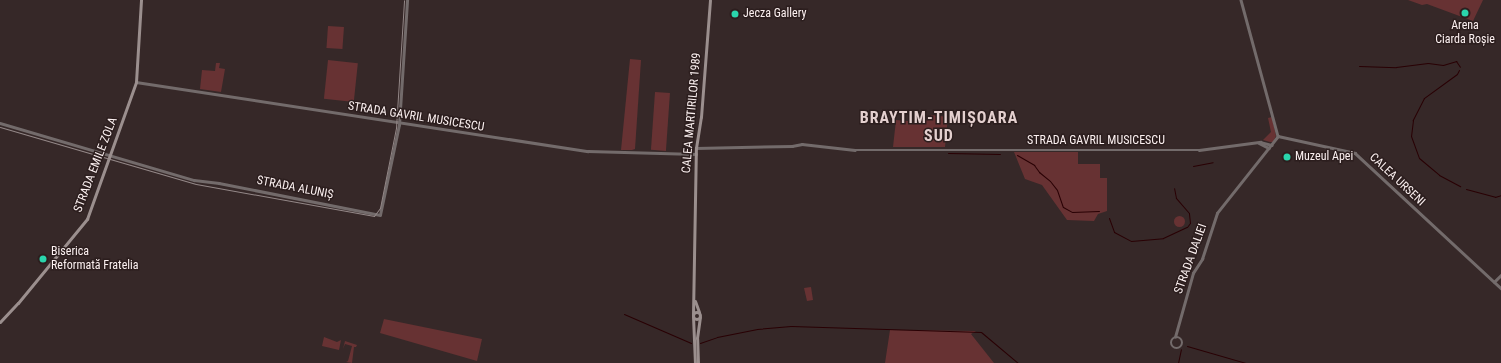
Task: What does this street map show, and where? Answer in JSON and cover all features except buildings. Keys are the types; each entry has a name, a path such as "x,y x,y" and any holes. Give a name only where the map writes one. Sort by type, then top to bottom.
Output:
{"main road":[{"name":"STRADA EMILE ZOLA","path":"0,322 18,304 87,219 136,82 141,0"},
{"name":"CALEA MARTIRILOR 1989","path":"696,348 693,316 696,148 701,117 710,0"},
{"name":"CALEA MARTIRILOR 1989","path":"694,299 700,315 696,348"},
{"path":"695,312 700,315 696,319 693,316 695,312"},
{"path":"696,348 696,363"}],"street":[{"path":"399,123 407,0"},
{"path":"1241,0 1278,136"},
{"name":"STRADA GAVRIL MUSICESCU","path":"136,82 588,151 696,154"},
{"name":"STRADA ALUNIȘ","path":"0,123 194,180 281,194 380,215 399,123"},
{"name":"STRADA DALIEI","path":"1175,337 1194,269 1202,259 1217,213 1278,136"},
{"name":"CALEA URSENI","path":"1278,136 1355,153 1501,288"},
{"name":"STRADA GAVRIL MUSICESCU","path":"696,148 792,146 802,144 859,150 1199,150 1257,142 1272,145"},
{"path":"1257,142 1269,148"},
{"path":"1494,282 1501,275"},
{"path":"1175,337 1182,338 1183,345 1179,348 1175,348 1172,344 1172,340 1175,337"}],"shaded area":[{"name":"Arena Ciarda Roșie","path":"1408,0 1483,0 1473,21 1427,4 1422,5"},
{"path":"328,26 344,27 342,49 326,48"},
{"path":"630,59 641,60 635,149 621,150"},
{"path":"328,60 358,63 354,102 324,99"},
{"path":"216,63 220,63 219,68 225,69 221,92 200,89 202,70 215,71"},
{"path":"655,92 670,93 666,151 651,150"},
{"path":"931,115 948,117 945,147 893,147 896,120 908,121 908,116 928,120 931,119"},
{"path":"1272,117 1276,136 1273,142 1270,142 1263,140 1271,132 1268,118"},
{"path":"1014,152 1078,152 1078,164 1100,164 1100,178 1107,178 1107,211 1098,214 1094,221 1067,220 1042,185 1025,179"},
{"path":"1177,216 1181,216 1183,217 1183,225 1177,226 1174,223 1174,219"},
{"path":"811,287 813,300 807,301 804,288"},
{"path":"384,319 482,339 477,361 380,333"},
{"path":"890,330 976,331 971,334 994,363 885,363"},
{"path":"324,337 337,342 341,340 339,350 322,346"},
{"path":"345,341 357,345 354,347 352,363 346,362 348,361 352,346 345,344 343,349"}],"waterway":[{"path":"1359,66 1396,67 1428,63 1443,65 1456,61 1460,67"},
{"path":"1459,70 1457,74 1424,98 1413,120 1411,136 1419,158 1439,175 1460,186"},
{"path":"948,153 1000,154"},
{"path":"1017,155 1034,165 1039,172 1050,181 1057,190 1063,207 1072,212 1099,211"},
{"path":"1193,166 1213,162"},
{"path":"1109,218 1114,232 1131,241 1163,238 1187,227 1190,223 1189,213 1176,198 1174,188"},
{"path":"1466,189 1495,197 1501,195"},
{"path":"624,314 691,343"},
{"path":"700,343 717,337 757,329 791,326 981,332 1018,363"},
{"path":"1187,346 1246,363"},
{"path":"1178,363 1181,349"}],"tram line":[{"path":"0,127 196,184 374,216 380,208 396,128 404,0"}],"place":[{"name":"Arena Ciarda Roșie","path":"1465,13"},
{"name":"Jecza Gallery","path":"735,14"},
{"name":"Muzeul Apei","path":"1287,157"},
{"name":"Biserica Reformată Fratelia","path":"43,259"}],"district":[{"name":"BRAYTIM-TIMIȘOARA SUD","path":"939,127"}]}
